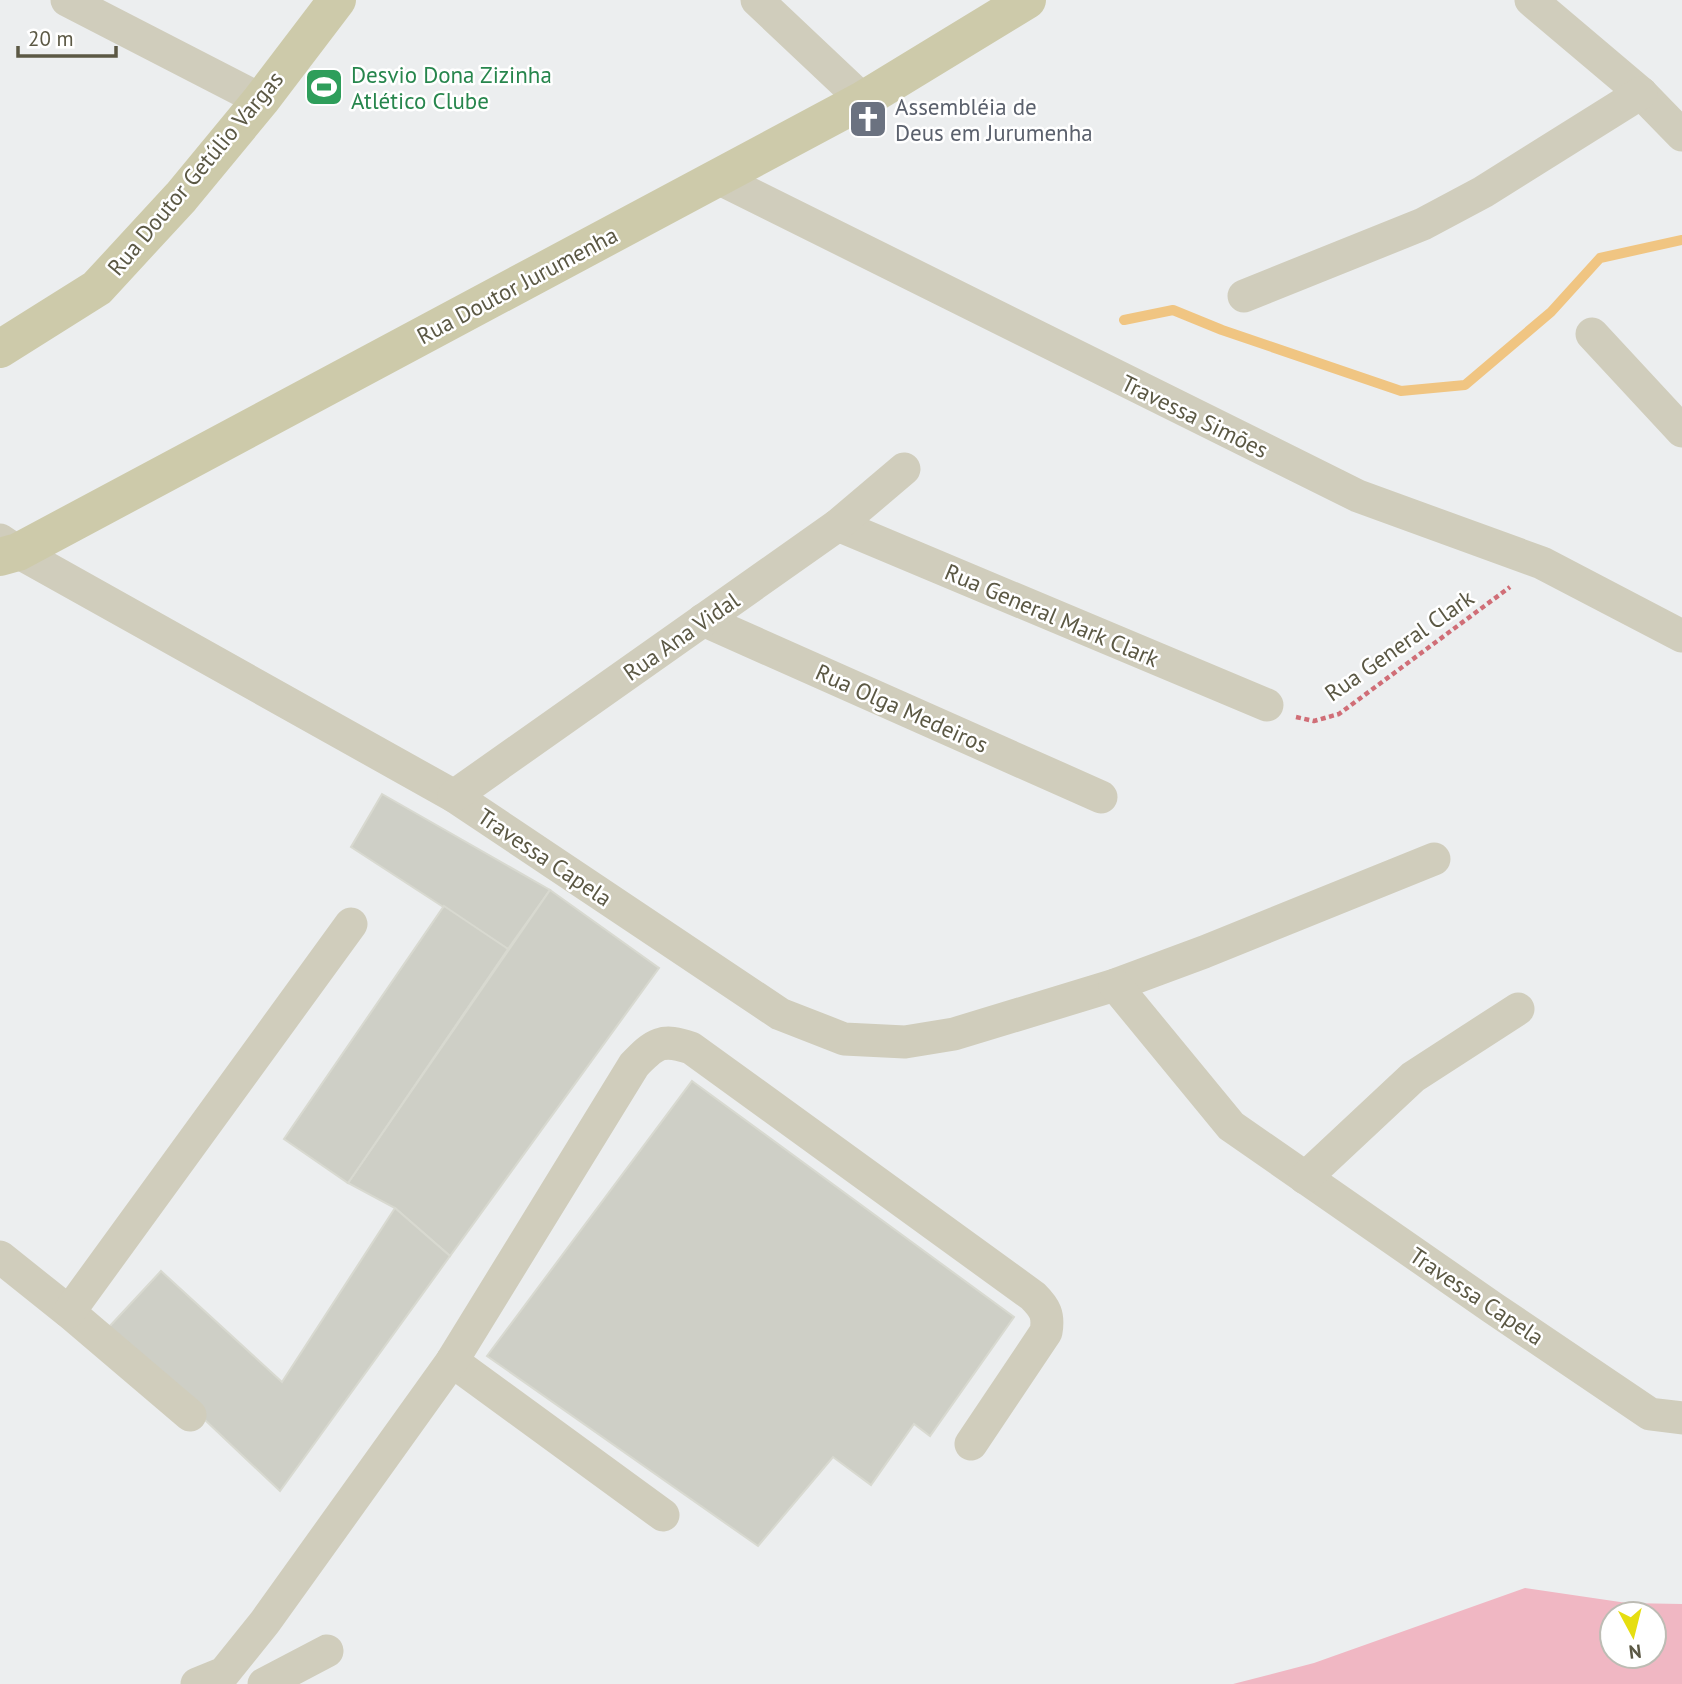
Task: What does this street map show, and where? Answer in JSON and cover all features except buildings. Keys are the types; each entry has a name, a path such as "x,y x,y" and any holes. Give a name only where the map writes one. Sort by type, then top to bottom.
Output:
{"main road":[{"name":"Rua Doutor Getúlio Vargas","path":"0,349 97,288 181,197 261,100 337,0"},
{"name":"Rua Doutor Jurumenha","path":"6,549 863,100 1027,0"}],"street":[{"path":"67,0 261,100"},
{"path":"757,0 863,100"},
{"path":"1531,0 1641,93 1682,135"},
{"path":"1244,296 1423,224 1483,192 1641,93"},
{"name":"Travessa Simões","path":"716,177 1358,496 1542,564 1682,636"},
{"path":"1592,334 1681,430"},
{"name":"Rua Ana Vidal","path":"454,796 838,525 904,470"},
{"name":"Rua General Mark Clark","path":"838,525 1267,705"},
{"name":"Travessa Capela","path":"6,549 454,796 780,1014 844,1039 905,1042 954,1034 1115,985 1434,859"},
{"name":"Rua Olga Medeiros","path":"703,620 1101,797"},
{"path":"69,1312 351,924"},
{"name":"Travessa Capela","path":"1115,985 1231,1126 1650,1414 1682,1418"},
{"path":"1305,1178 1413,1077 1518,1009"},
{"path":"221,1680 452,1361 634,1065 652,1046 671,1041 691,1048 1033,1296 1045,1308 1048,1319 1046,1332 971,1444"},
{"path":"0,1258 69,1312 190,1415"},
{"path":"452,1361 663,1515"},
{"path":"264,1684 327,1651"}],"path":[{"name":"Rua General Clark","path":"1267,705 1298,718 1314,721 1339,714 1542,564"}],"shaded area":[{"path":"1525,1588 1607,1600 1598,1600 1598,1670 1668,1670 1668,1604 1682,1604 1682,1684 1233,1684 1314,1663"}],"waterway":[{"path":"1124,320 1173,310 1222,330 1401,391 1465,385 1551,312 1600,258 1682,240"}],"place":[{"name":"Desvio Dona Zizinha Atlético Clube","path":"324,87"},
{"name":"Assembléia de Deus em Jurumenha","path":"868,119"}]}
